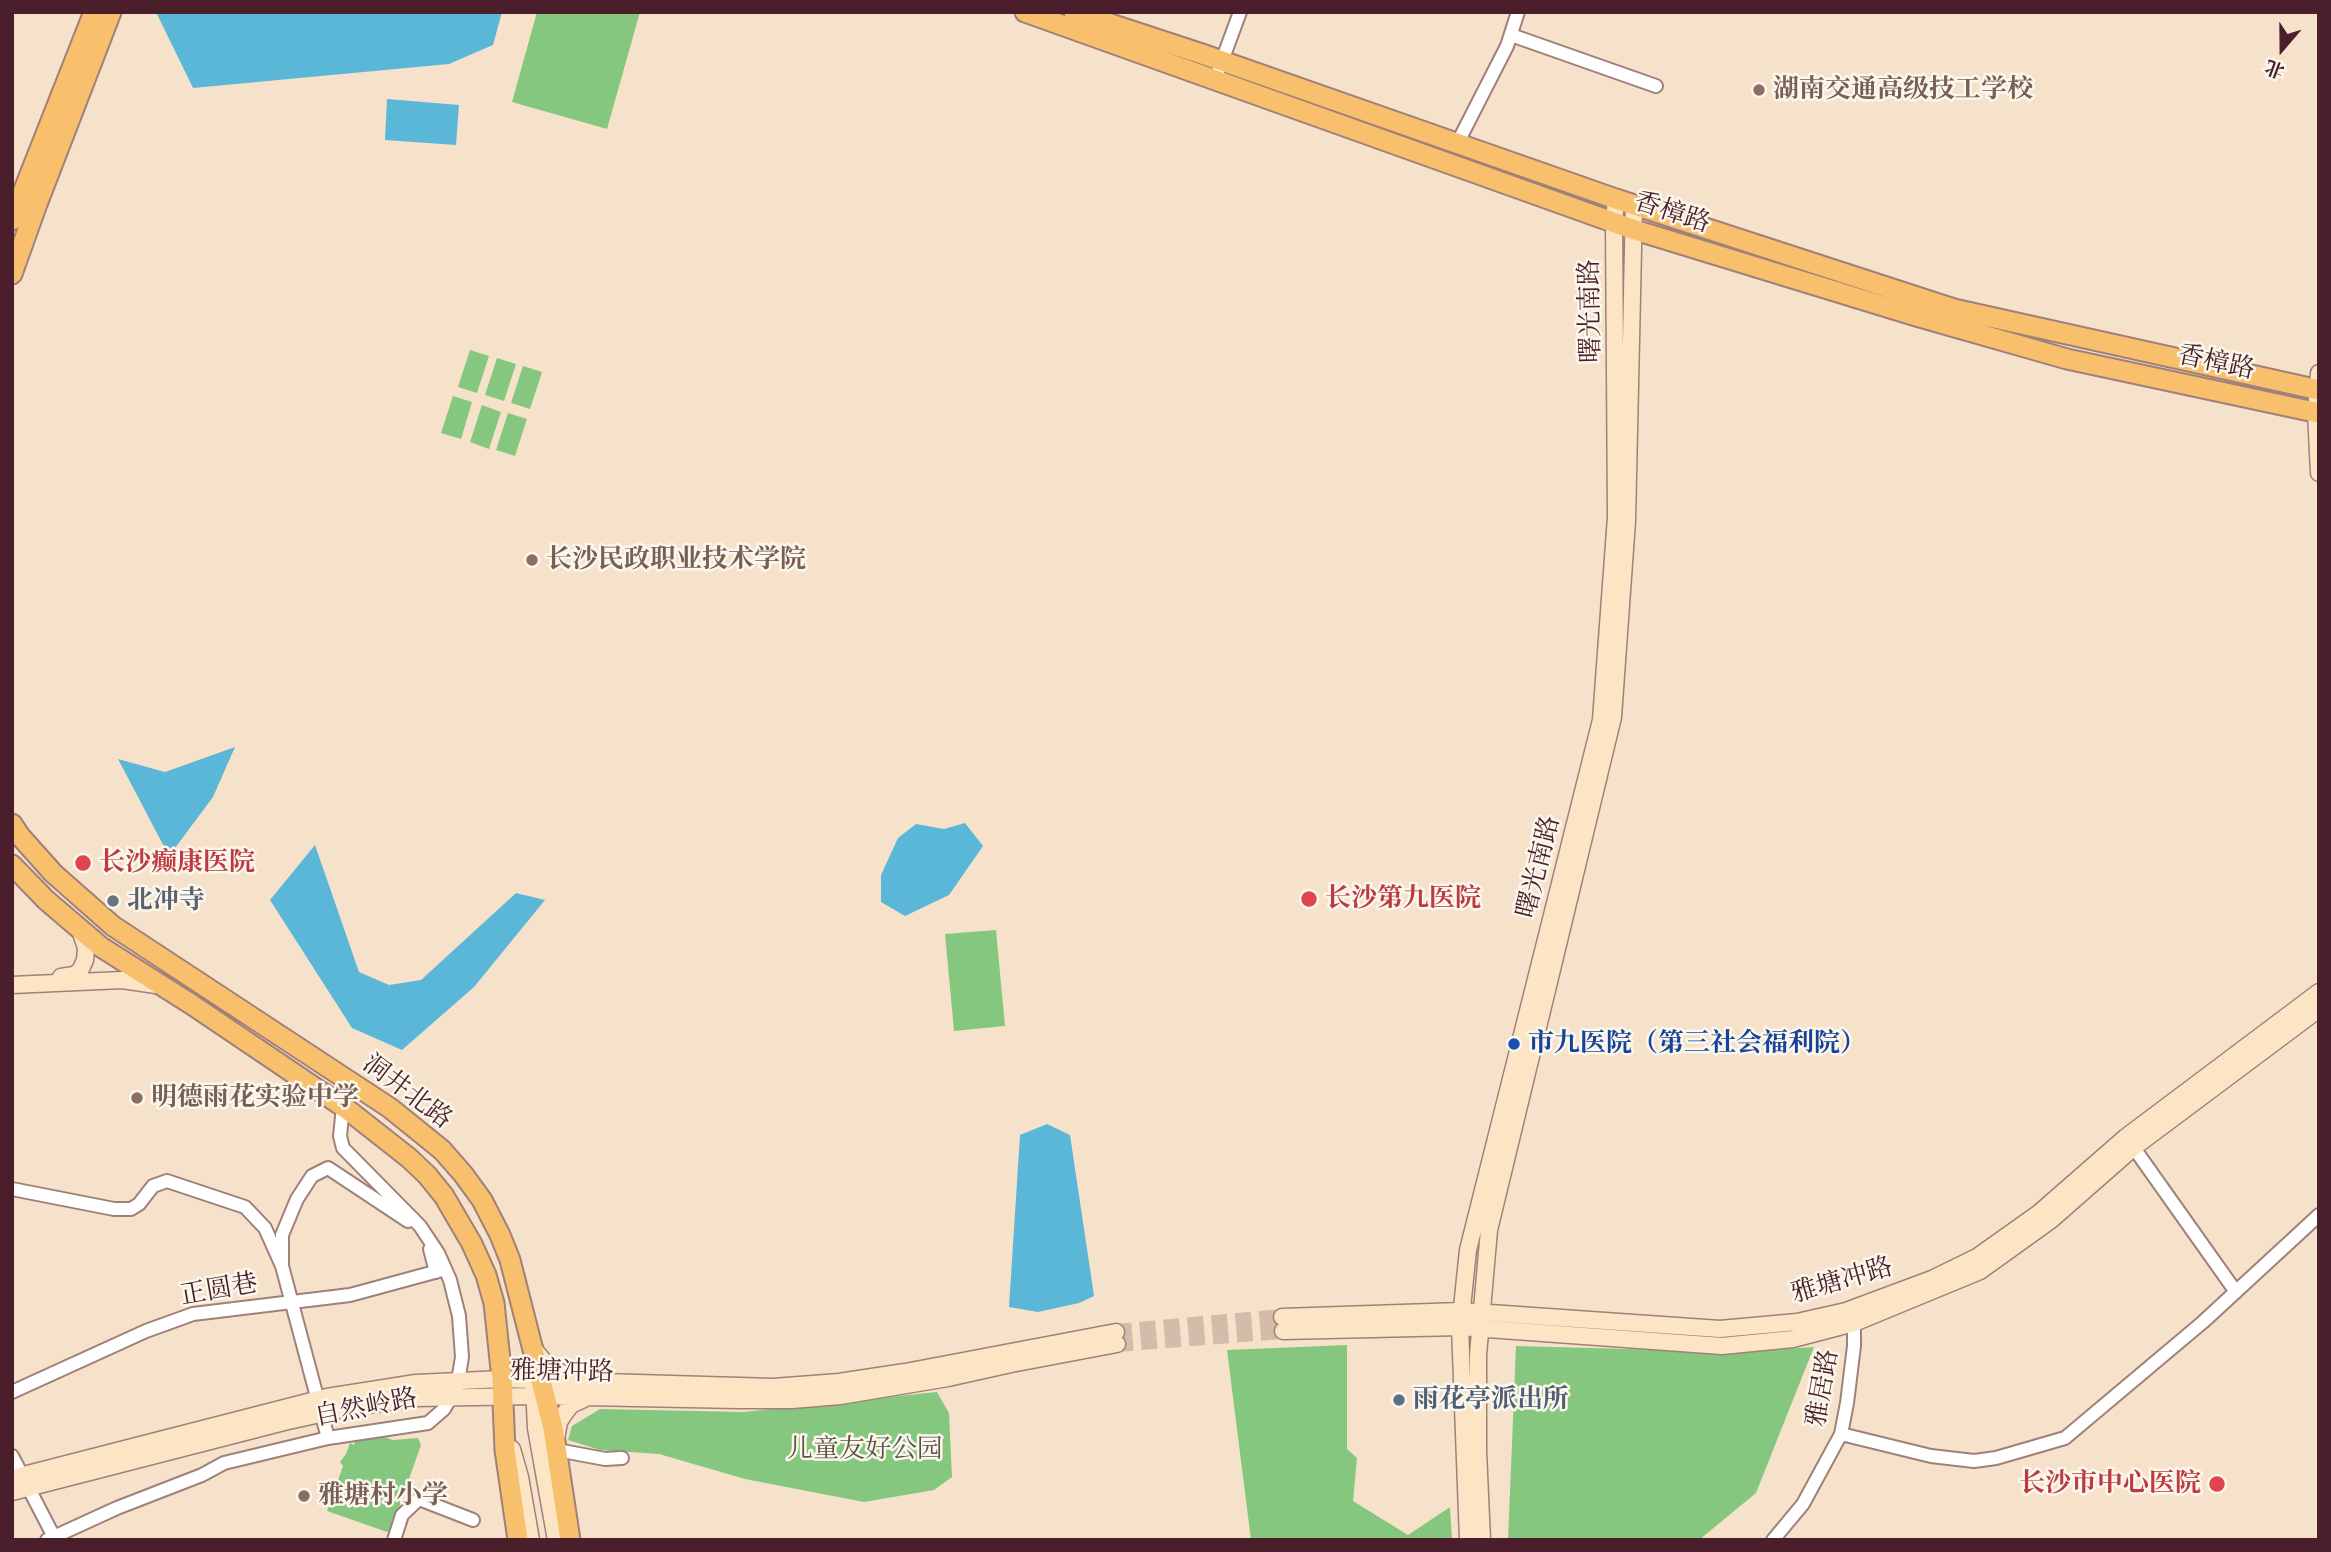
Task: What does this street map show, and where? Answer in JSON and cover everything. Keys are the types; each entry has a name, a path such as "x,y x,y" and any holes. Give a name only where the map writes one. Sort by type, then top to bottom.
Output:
{"main road":[{"path":"12,220 93,12"},
{"path":"12,274 111,12"},
{"name":"香樟路","path":"1025,12 1635,230 2067,359 2317,412"},
{"name":"香樟路","path":"1074,12 1625,202 1954,309 2318,384"},
{"name":"洞井北路","path":"12,824 53,873 113,926 390,1108 442,1150 482,1200 500,1234 517,1285 539,1389 556,1447 570,1540"},
{"name":"洞井北路","path":"12,865 46,900 101,947 169,989 343,1107 380,1134 427,1175 472,1244 486,1275 494,1303 505,1450 519,1540"}],"street":[{"path":"1215,80 1240,12"},
{"path":"1457,144 1507,46 1518,12"},
{"path":"1511,35 1656,86"},
{"name":"曙光南路","path":"1468,1540 1461,1319 1468,1251 1601,720 1616,517 1614,222 1625,202"},
{"name":"曙光南路","path":"1482,1540 1478,1451 1480,1328 1489,1230 1613,717 1627,521 1635,230 1625,202"},
{"path":"2318,384 2319,473"},
{"path":"12,979 68,977 80,971 86,954 80,930"},
{"path":"12,985 122,980 169,989"},
{"name":"雅塘冲路","path":"1461,1319 1480,1328 1722,1346 1793,1339 1850,1317 1977,1257 2039,1213 2319,992"},
{"name":"雅塘冲路","path":"2129,1142 2319,1009"},
{"name":"自然岭路","path":"51,1539 117,1508 202,1475 224,1463 328,1438 428,1423 444,1409 458,1381 462,1357 459,1316 450,1280 441,1271 438,1253 420,1226 343,1148 340,1136 343,1107"},
{"path":"2129,1142 2236,1292"},
{"path":"282,1266 282,1235 297,1199 312,1176 328,1168 416,1226 441,1271"},
{"path":"12,1189 114,1209 131,1209 139,1204 153,1186 167,1181 245,1207 265,1228 282,1266 328,1438"},
{"path":"1841,1434 1931,1456 1974,1461 1996,1458 2065,1438 2203,1322 2319,1215"},
{"name":"正圆巷","path":"12,1392 146,1331 193,1314 350,1295 441,1271"},
{"name":"雅塘冲路","path":"1283,1324 1461,1319 1482,1311 1720,1329 1850,1317"},
{"name":"雅居路","path":"1773,1540 1803,1504 1841,1434 1850,1381 1850,1317"},
{"name":"雅塘冲路","path":"12,1492 21,1481 416,1383 458,1381 539,1389 773,1387 839,1382 1116,1338"},
{"path":"532,1346 553,1370 588,1389 571,1405 559,1422 556,1447 605,1459 622,1458"},
{"name":"雅塘冲路","path":"320,1406 347,1408 415,1398 451,1397 502,1387"},
{"path":"539,1389 536,1428 556,1540"},
{"path":"504,1423 520,1477 531,1540"},
{"path":"12,1456 21,1481 51,1539"},
{"path":"394,1540 402,1516 419,1499 473,1520"}],"green space":[{"path":"537,12 640,12 607,129 512,102"},
{"path":"470,350 489,356 477,393 458,387"},
{"path":"497,358 516,364 504,401 485,395"},
{"path":"523,366 542,372 530,409 511,403"},
{"path":"453,396 472,402 461,439 441,433"},
{"path":"482,405 501,412 489,449 470,442"},
{"path":"508,413 527,419 515,456 496,450"},
{"path":"996,930 1005,1026 954,1031 945,934"},
{"path":"1347,1345 1347,1449 1357,1458 1353,1501 1408,1535 1450,1507 1452,1540 1251,1540 1227,1350"},
{"path":"1516,1346 1743,1352 1814,1347 1756,1493 1699,1540 1508,1540"},
{"name":"儿童友好公园","path":"937,1392 949,1413 952,1477 934,1490 864,1502 745,1479 659,1454 600,1450 568,1440 572,1426 600,1409 743,1412"},
{"path":"384,1437 393,1440 418,1438 421,1445 390,1533 327,1511 343,1466 340,1462 350,1443 354,1445 356,1439"}],"water":[{"path":"156,12 502,12 493,45 449,64 193,88"},
{"path":"387,99 459,105 456,145 385,140"},
{"path":"235,747 213,797 169,856 118,759 165,772"},
{"path":"965,823 983,846 949,895 905,916 881,902 881,875 898,838 916,824 944,829"},
{"path":"315,845 359,972 389,985 421,980 516,893 545,900 474,987 402,1050 352,1028 270,900"},
{"path":"1047,1124 1070,1135 1094,1296 1079,1303 1038,1312 1009,1307 1020,1135"}],"tunnel":[{"path":"1116,1332 1282,1317"},
{"path":"1117,1344 1283,1331"}],"place":[{"name":"湖南交通高级技工学校","path":"1759,90"},
{"name":"长沙民政职业技术学院","path":"532,560"},
{"name":"长沙癫康医院","path":"83,863"},
{"name":"长沙第九医院","path":"1309,899"},
{"name":"北冲寺","path":"113,901"},
{"name":"市九医院（第三社会福利院）","path":"1514,1044"},
{"name":"明德雨花实验中学","path":"137,1098"},
{"name":"雨花亭派出所","path":"1399,1400"},
{"name":"长沙市中心医院","path":"2217,1484"},
{"name":"雅塘村小学","path":"304,1496"}]}
